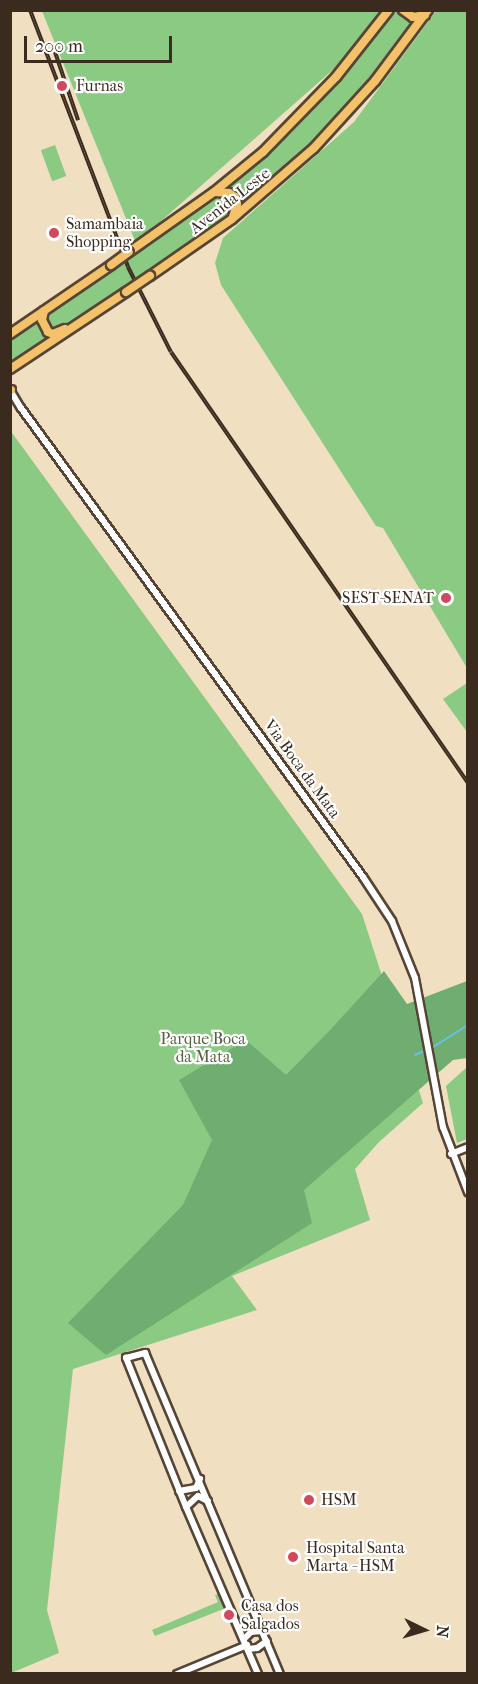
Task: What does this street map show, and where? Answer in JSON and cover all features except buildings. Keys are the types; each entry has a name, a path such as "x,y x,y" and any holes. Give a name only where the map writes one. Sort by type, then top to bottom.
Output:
{"main road":[{"name":"Avenida Leste","path":"10,334 214,192 301,115 349,63 389,10"},
{"path":"403,10 413,17 427,13"},
{"name":"Avenida Leste","path":"13,368 232,219 291,170 335,127 375,81 427,13"},
{"path":"214,192 229,193 235,197 237,204 232,219"},
{"path":"44,311 42,320 48,332 53,334 77,325"},
{"path":"10,374 13,368"}],"street":[{"name":"Via Boca da Mata","path":"11,390 21,408 363,877 392,921 415,978 436,1090 452,1154 468,1192"},
{"name":"Via Boca da Mata","path":"10,398 21,408"},
{"path":"452,1154 468,1148"},
{"path":"258,1674 179,1491 126,1358 145,1353 200,1479 280,1674"},
{"path":"179,1491 196,1488 200,1479"},
{"path":"186,1507 198,1497 208,1501"},
{"path":"246,1644 251,1632 262,1631"},
{"path":"177,1674 246,1644 257,1648 267,1641"}],"green space":[{"path":"42,11 382,11 361,45 136,243"},
{"path":"393,11 427,11 373,78 331,125 233,218 11,369 11,334 273,146 349,69"},
{"path":"436,11 468,11 467,668 383,528 376,526 221,285 215,263 223,238 354,122"},
{"path":"55,145 66,176 52,181 41,150"},
{"name":"Parque Boca da Mata","path":"10,430 362,914 423,1103 379,1142 355,1169 370,1220 232,1276 257,1310 73,1369 47,1610 59,1653 11,1673"},
{"path":"467,683 467,732 443,699"},
{"path":"384,971 407,1004 467,981 467,1058 453,1060 304,1190 312,1223 106,1355 68,1323 183,1205 212,1140 179,1080 246,1040 286,1075"},
{"path":"467,1067 467,1139 457,1143 446,1086"},
{"path":"223,1592 231,1606 155,1636 152,1630 218,1602 215,1595"}],"waterway":[{"path":"432,1048 468,1025"},
{"path":"415,1055 427,1050"}],"railway":[{"path":"30,10 128,267 171,352 468,783"},
{"path":"55,52 78,120"}],"place":[{"name":"Furnas","path":"62,86"},
{"name":"Samambaia Shopping","path":"54,233"},
{"name":"SEST-SENAT","path":"446,598"},
{"name":"HSM","path":"309,1500"},
{"name":"Hospital Santa Marta - HSM","path":"293,1557"},
{"name":"Casa dos Salgados","path":"229,1615"}]}
